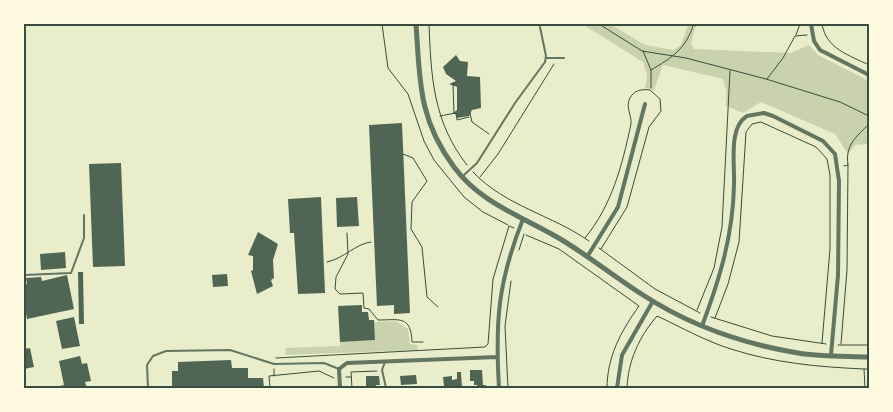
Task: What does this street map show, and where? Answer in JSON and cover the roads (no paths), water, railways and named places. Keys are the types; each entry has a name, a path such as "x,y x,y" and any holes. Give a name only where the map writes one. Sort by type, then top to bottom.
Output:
{"street":[{"path":"416,24 419,83 425,110 439,144 462,177 496,205 562,240 653,302 702,326 758,345 800,353 869,356"},
{"path":"811,24 815,46 869,75"},
{"path":"587,257 618,207 645,104"},
{"path":"702,326 721,276 729,246 734,217 736,135 740,122 747,116 759,113 773,116 823,141 835,154 838,166 838,275 831,355"},
{"path":"499,388 497,356 498,311 501,287 523,219"},
{"path":"617,388 622,355 653,302"},
{"path":"340,388 339,369 347,363 497,356"}],"lane":[{"path":"462,177 477,163 515,103 536,78 546,58 540,27"},
{"path":"546,58 564,58"},
{"path":"24,275 71,273 84,238 84,215"},
{"path":"148,388 147,364 153,356 166,352 230,350 274,364 324,364 339,369"},
{"path":"385,362 382,370 386,388"}]}
